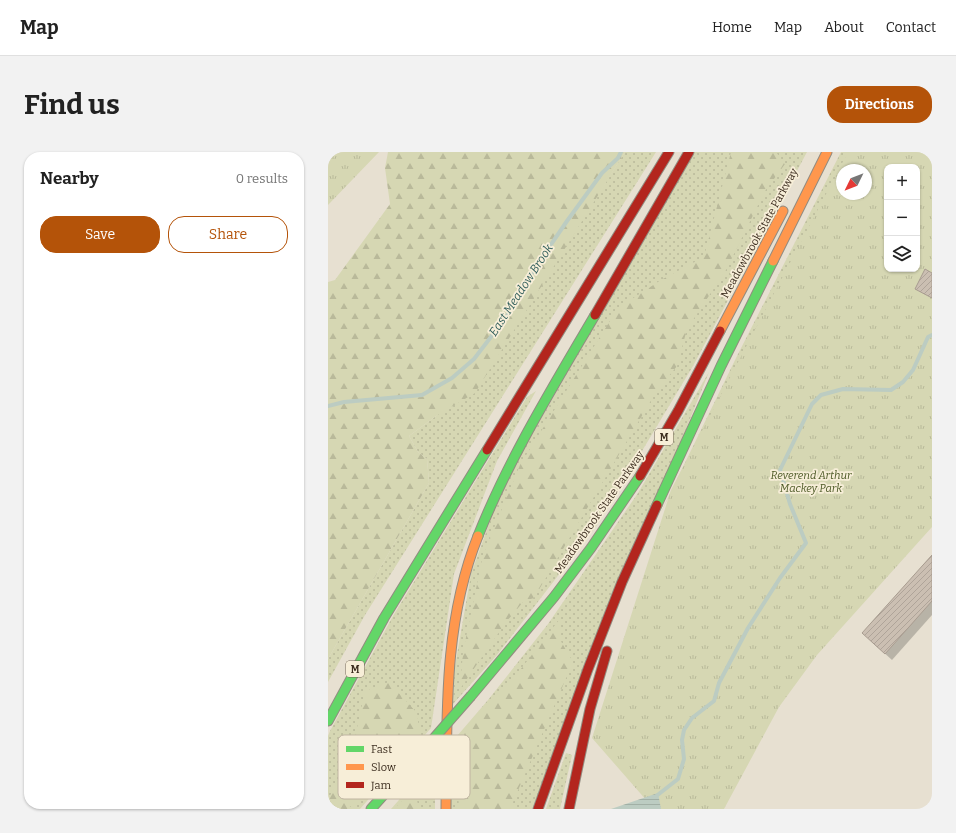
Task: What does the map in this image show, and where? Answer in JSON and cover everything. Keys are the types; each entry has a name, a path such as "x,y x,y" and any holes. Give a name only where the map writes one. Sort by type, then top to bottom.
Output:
{"highway":[{"name":"M","path":"328,721 384,618 669,152"},
{"path":"447,735 448,687 451,644 463,584 482,526 499,484 529,428 689,152"},
{"name":"Meadowbrook State Parkway","path":"809,165 818,152"},
{"path":"538,809 588,669 622,582 651,521 720,366 827,152"},
{"name":"Meadowbrook State Parkway","path":"437,735 471,696 566,580 595,542 644,470 678,411 786,206"},
{"path":"569,809 590,709 611,639 651,521"},
{"path":"339,681 384,618"},
{"name":"Meadowbrook State Parkway","path":"372,809 381,799"},
{"path":"446,799 446,809"}],"green space":[{"path":"328,152 379,152 328,205"},
{"path":"388,152 625,152 475,393 436,416 409,436 418,452 427,459 429,483 328,659 328,282 335,280 390,204 385,168"},
{"path":"625,152 656,152 365,615 328,682 328,659 429,483 427,459 418,452 409,436 436,416 574,232"},
{"path":"694,152 807,152 693,366 600,521 497,655 453,704 454,672 471,574 503,485"},
{"path":"731,152 776,152 785,164 765,191 726,270 687,329 677,366 656,392 534,598 524,601 506,622 460,689 463,652 483,555 520,465 618,308 661,280 704,257"},
{"path":"841,152 857,152 847,164 836,164 836,181 661,512 736,358"},
{"name":"Reverend Arthur Mackey Park","path":"848,152 932,152 932,527 817,655 779,707 724,809 654,809 592,738 671,490 836,175 836,200 872,200 872,164 842,164"},
{"path":"709,372 532,809 450,809 450,799 470,799 470,735 458,735 488,700 548,624 638,493"},
{"path":"536,391 497,461 454,574 431,728 425,735 338,735 338,799 369,799 360,809 328,809 328,736 330,731 393,616 527,397"},
{"path":"559,620 559,638 573,662 510,809 459,809 458,799 470,799 470,735 459,735 510,683"},
{"path":"389,682 417,713 420,735 356,735 365,691"},
{"path":"566,753 572,755 560,809 546,809"},
{"path":"338,779 338,799 360,799 347,809 328,809 328,800"},
{"path":"400,799 435,799 435,809 391,809"},
{"path":"404,799 417,799 419,809 394,809"}],"shaded area":[{"path":"658,793 661,809 611,809"}],"building":[{"path":"925,269 932,273 932,298 915,289"},
{"path":"932,555 932,601 885,654 862,633"}],"waterway":[{"name":"East Meadow Brook","path":"328,406 344,402 422,395 452,378 474,359 507,316 535,268 567,221 602,173 618,158 621,152"},
{"path":"655,797 678,779 684,759 682,740 684,730 692,718 714,701 719,683 748,628 780,578 806,543 790,504 780,470 812,404 821,395 843,389 891,390 903,382 913,370 928,337 932,335"}],"traffic: fast":[{"path":"657,505 721,366 773,261"},
{"path":"478,536 503,479 548,396 595,315"},
{"path":"328,721 384,618 487,450"},
{"path":"471,696 554,597 591,548 640,476"},
{"path":"437,735 471,696"},
{"path":"371,809 380,799"}],"traffic: slow":[{"path":"773,261 827,152"},
{"path":"720,331 783,211"},
{"path":"446,735 449,671 458,602 478,536"},
{"path":"446,799 446,809"}],"traffic: jam":[{"path":"487,450 669,152"},
{"path":"595,315 689,152"},
{"path":"640,476 678,411 720,331"},
{"path":"538,809 588,669 622,582 657,505"},
{"path":"569,809 590,709 607,651"}]}
